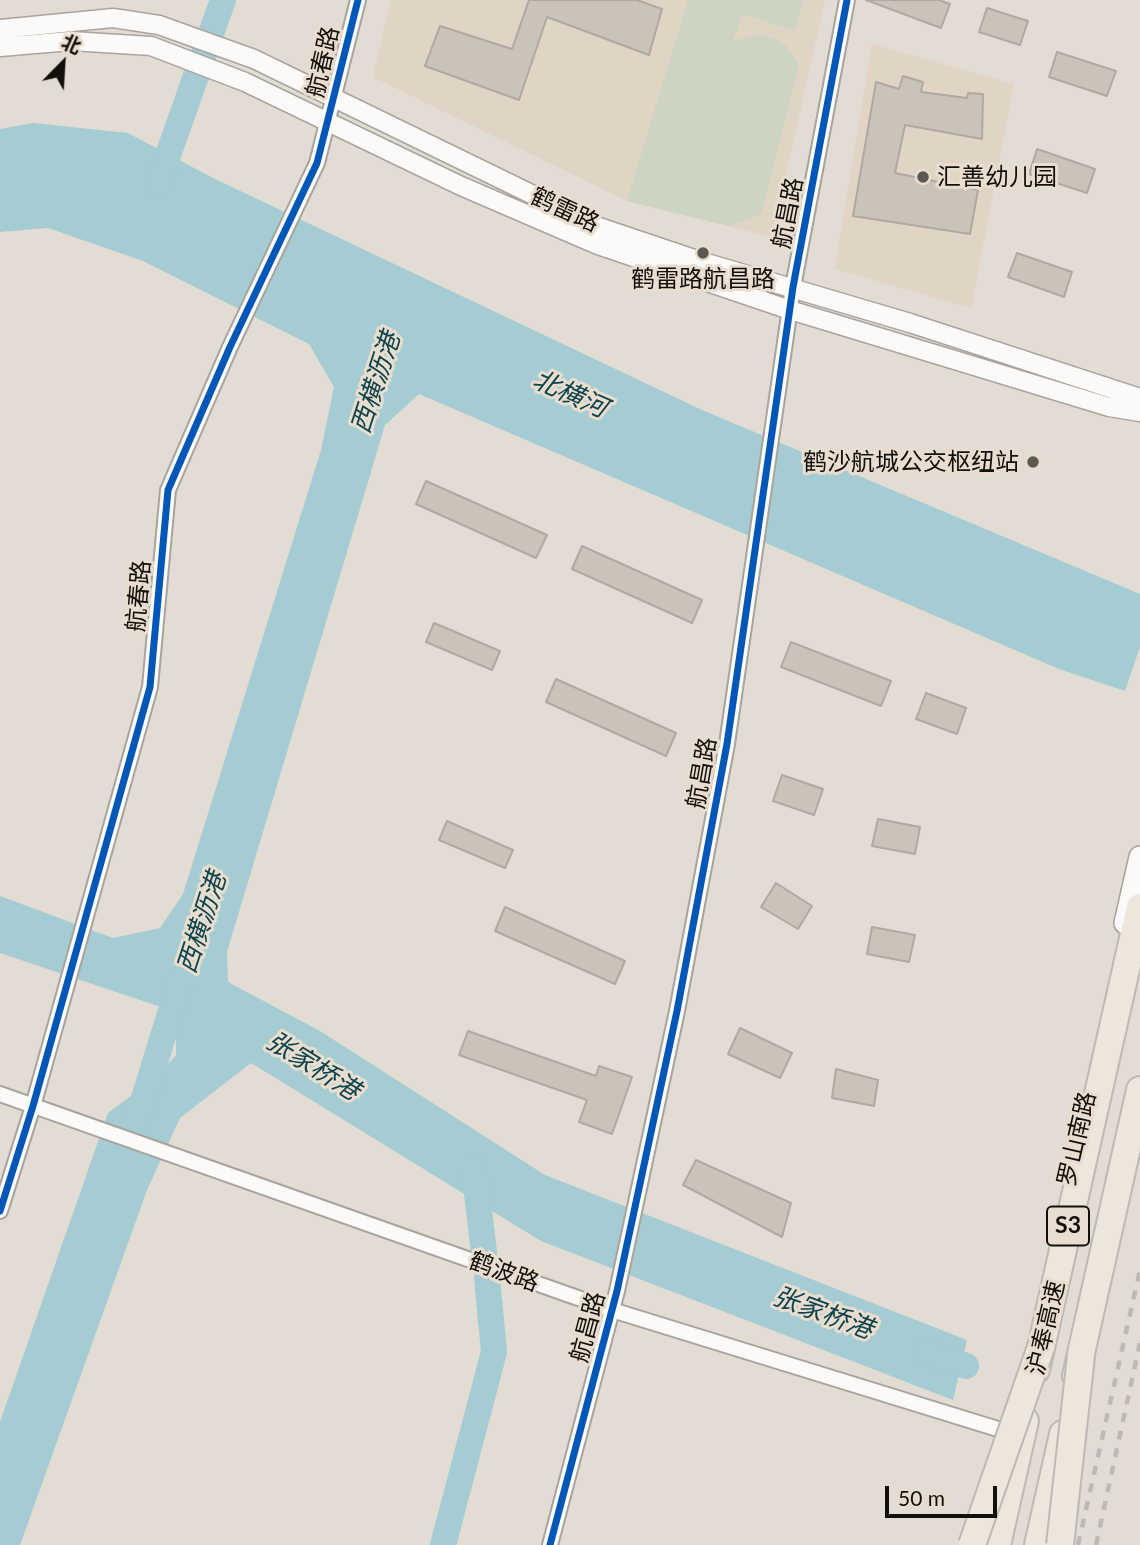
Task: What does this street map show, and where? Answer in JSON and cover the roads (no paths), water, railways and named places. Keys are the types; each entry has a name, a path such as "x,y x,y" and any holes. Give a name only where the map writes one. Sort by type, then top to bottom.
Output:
{"highway":[{"name":"沪奉高速","path":"997,1545 1140,907"},
{"name":"沪奉高速","path":"1038,1545 1140,1090"},
{"path":"972,1545 1041,1347"},
{"path":"1060,1545 1080,1356"}],"main road":[{"name":"罗山南路","path":"988,1545 1140,857"},
{"path":"1048,1545 1140,1104"}],"street":[{"name":"航春路","path":"0,1211 33,1106 150,687 168,490 230,347 317,163 358,0"},
{"name":"航昌路","path":"550,1545 612,1310 677,1011 727,744 793,287 848,0"},
{"name":"鹤雷路","path":"0,29 113,19 159,25 254,59 599,227 1140,398"},
{"name":"鹤雷路","path":"0,47 71,41 151,46 245,82 461,186 598,245 790,310 1109,407 1140,412"},
{"name":"鹤波路","path":"0,1094 612,1310 1014,1434"}],"water":[{"name":"北横河","path":"33,123 128,133 213,178 702,410 1140,594 1140,647 1125,691 1059,669 419,394 385,425 227,952 228,982 320,1031 545,1175 967,1340 953,1400 541,1241 251,1063 180,1118 147,1190 20,1545 0,1545 0,1422 108,1113 159,1075 176,1055 176,1025 167,1009 0,953 0,896 113,938 160,928 183,894 321,450 334,387 309,344 143,261 48,228 0,232 0,129"}],"waterway":[{"name":"西横沥港","path":"157,186 223,0"},
{"name":"西横沥港","path":"138,1118 180,981"},
{"path":"474,1169 484,1252"},
{"path":"443,1545 494,1352 487,1278"},
{"name":"张家桥港","path":"927,1352 966,1366"}],"railway":[{"path":"1078,1545 1140,1270"},
{"path":"1096,1545 1140,1343"}],"place":[{"name":"汇善幼儿园","path":"923,177"},
{"name":"鹤雷路航昌路","path":"703,253"},
{"name":"鹤沙航城公交枢纽站","path":"1033,462"}]}
